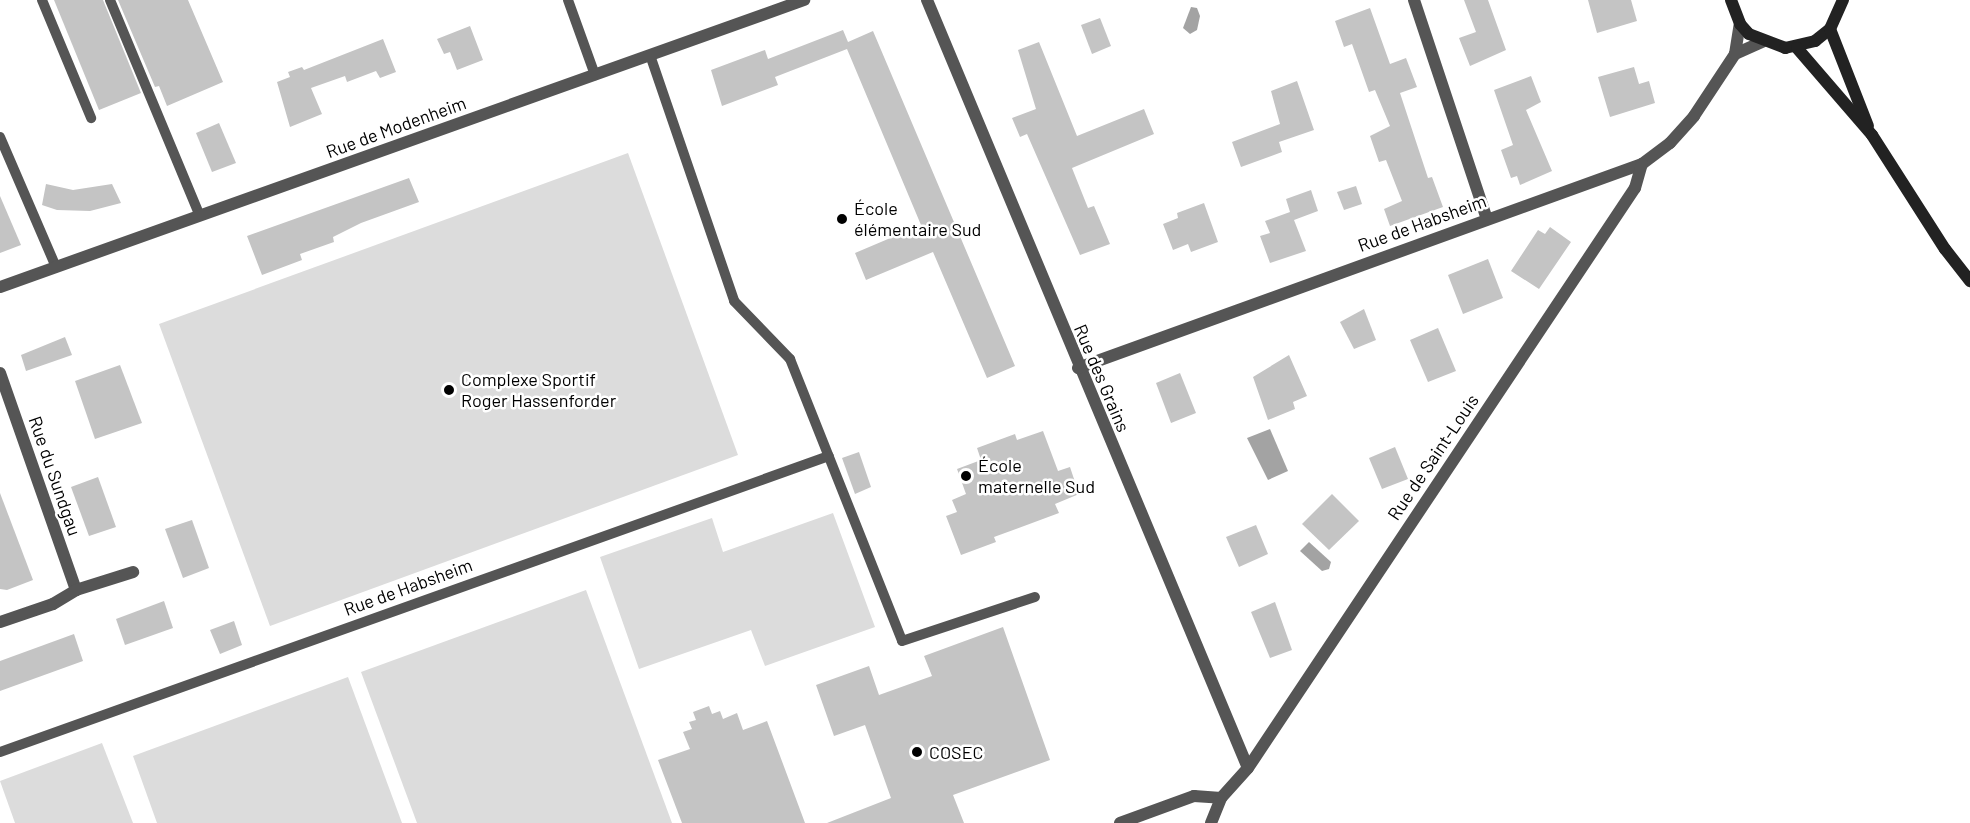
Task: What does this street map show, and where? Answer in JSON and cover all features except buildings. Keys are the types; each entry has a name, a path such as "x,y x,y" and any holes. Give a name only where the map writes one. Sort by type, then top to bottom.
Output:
{"main road":[{"path":"1731,0 1740,24 1761,42 1797,48 1815,41 1830,29 1843,0"},
{"path":"1830,29 1872,135"},
{"path":"1797,48 1872,135 1945,249 1970,281"}],"street":[{"name":"Rue de Modenheim","path":"0,287 804,0"},
{"name":"Rue des Grains","path":"927,0 1078,368 1248,768"},
{"path":"1414,0 1487,219"},
{"name":"Rue de Habsheim","path":"1078,368 1642,164 1670,143 1694,116 1735,54 1740,24"},
{"path":"1735,54 1761,42"},
{"name":"Rue de Saint-Louis","path":"1221,798 1248,768 1628,198 1642,164"},
{"name":"Rue du Sundgau","path":"0,373 76,590"},
{"path":"0,622 53,604 76,590 133,572"},
{"path":"1120,823 1194,796 1221,798 1211,823"}],"lane":[{"path":"42,0 91,118"},
{"path":"110,0 200,216"},
{"path":"568,0 595,75"},
{"path":"650,55 734,301 790,359 902,641 1035,597"},
{"path":"0,137 56,267"},
{"name":"Rue de Habsheim","path":"0,752 829,456"}],"shaded area":[{"path":"1191,7 1197,8 1200,16 1197,30 1190,34 1183,28"},
{"name":"Complexe Sportif Roger Hassenforder","path":"628,153 738,455 270,626 159,324"},
{"path":"1270,429 1288,471 1268,480 1247,438"},
{"path":"833,513 875,627 765,666 751,630 639,669 600,557 712,518 723,552"},
{"path":"1309,542 1331,562 1329,569 1322,571 1300,551"},
{"path":"586,590 672,823 417,823 361,672"},
{"path":"348,677 402,823 157,823 133,756"},
{"path":"102,743 133,823 15,823 0,781"}],"place":[{"name":"École élémentaire Sud","path":"842,219"},
{"name":"Complexe Sportif Roger Hassenforder","path":"449,390"},
{"name":"École maternelle Sud","path":"966,476"},
{"name":"COSEC","path":"917,752"}]}
